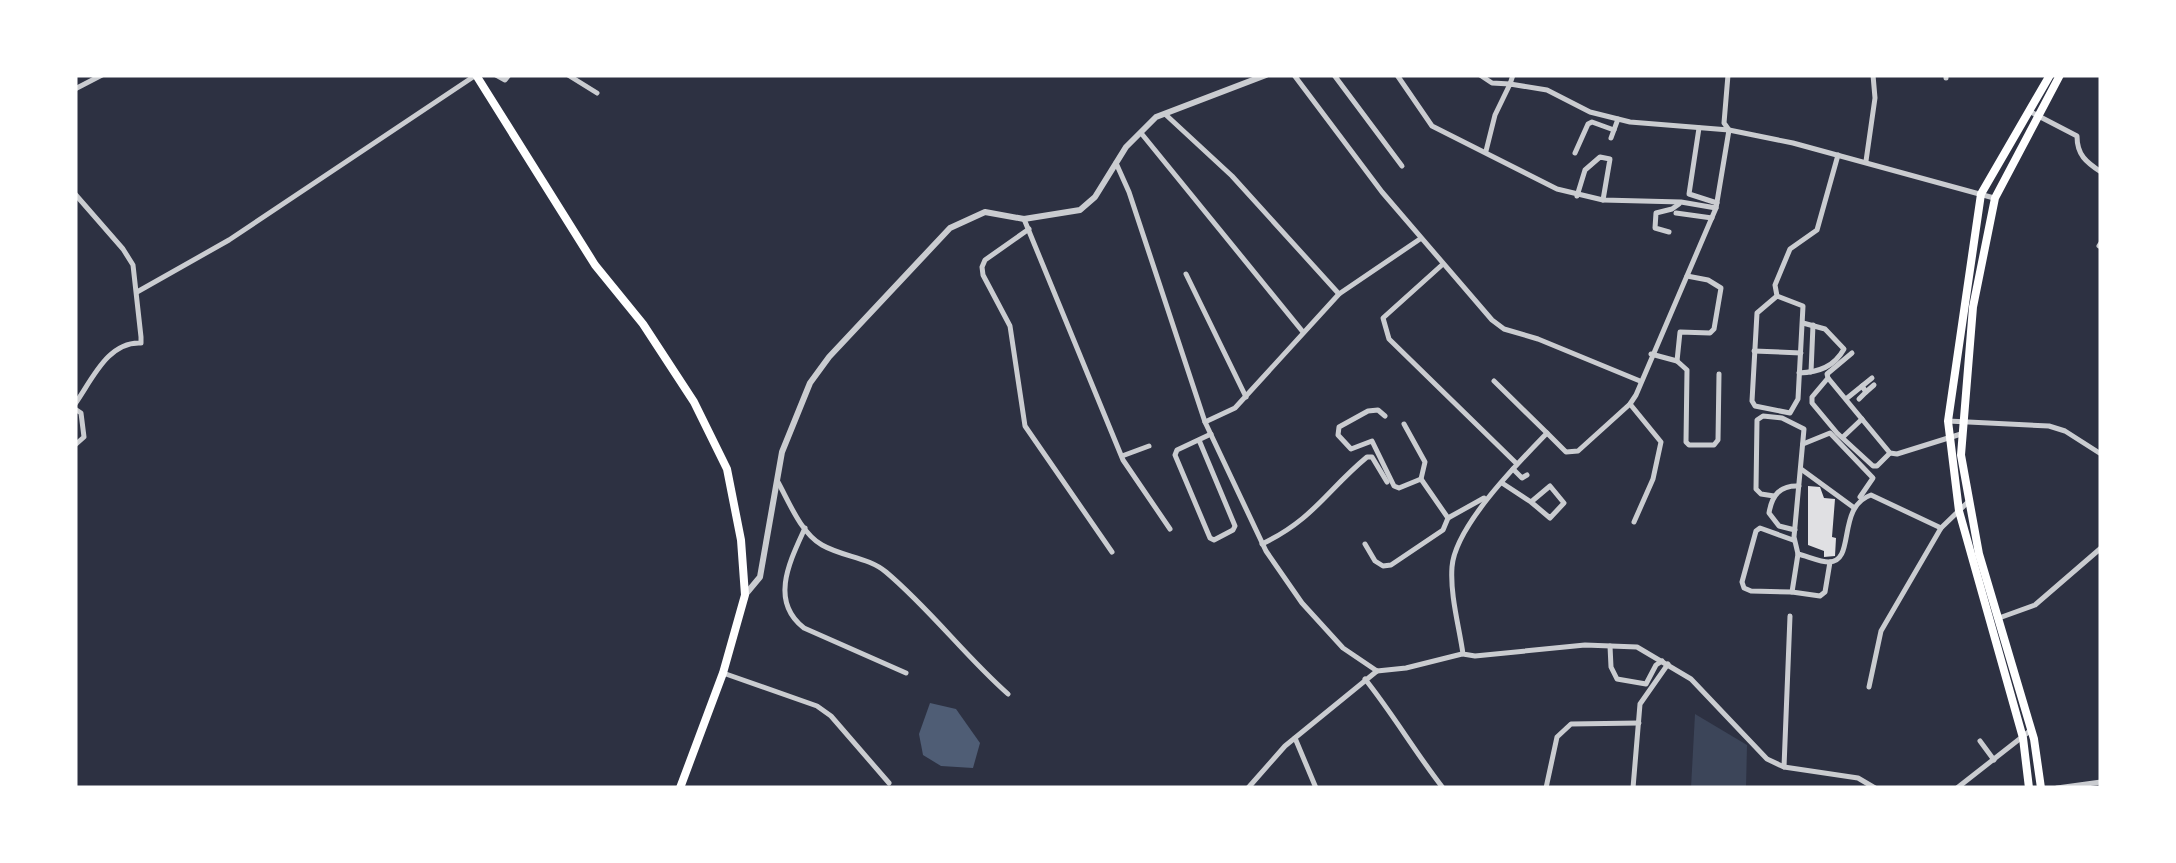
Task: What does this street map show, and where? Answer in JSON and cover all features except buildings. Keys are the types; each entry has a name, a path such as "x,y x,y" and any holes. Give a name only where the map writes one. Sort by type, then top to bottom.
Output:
{"main road":[{"path":"476,75 595,264 642,324 694,402 727,469 745,595 723,673 680,788"},
{"path":"2041,788 2031,730 1999,618 1958,511 1948,421 1981,194 2050,75"},
{"path":"2029,788 2022,738 1974,555 1961,454 1962,422 1972,307 1995,198 2060,75"},
{"path":"2003,671 2014,669"}],"street":[{"path":"75,89 102,75"},
{"path":"137,292 229,240 476,75"},
{"path":"496,75 505,80 509,75"},
{"path":"568,75 597,94"},
{"path":"745,595 760,576 782,452 810,384 829,357 950,228 984,212 1024,219 1080,210 1095,197 1115,160 1156,117 1266,75"},
{"path":"1294,75 1420,238 1492,320 1504,329 1640,381"},
{"path":"1334,75 1402,166"},
{"path":"1396,75 1432,126 1556,189 1603,200 1717,205"},
{"path":"1480,75 1492,83 1547,90 1590,112 1618,119 1730,130 1866,161 1995,198"},
{"path":"1486,151 1495,115 1513,75"},
{"path":"1728,75 1724,123 1730,130"},
{"path":"1866,161 1873,75"},
{"path":"2029,111 2077,136 2077,149 2085,161 2101,172"},
{"path":"1165,114 1232,176 1339,294"},
{"path":"1611,138 1618,119"},
{"path":"1576,153 1588,124 1614,130"},
{"path":"1699,128 1689,194 1717,205"},
{"path":"1494,381 1566,452 1578,452 1630,404 1717,205 1730,130"},
{"path":"1140,132 1303,332"},
{"path":"1777,296 1775,285 1790,248 1818,230 1838,154"},
{"path":"1577,196 1585,170 1600,158 1610,159 1603,200"},
{"path":"1115,160 1204,422 1262,544 1302,603 1342,648 1377,671"},
{"path":"75,194 124,248 133,265 141,343 121,344 110,354 75,406 82,413 84,437 75,445"},
{"path":"1669,232 1654,228 1656,213 1681,202"},
{"path":"1676,213 1712,218"},
{"path":"1024,219 1122,456 1170,530"},
{"path":"1028,230 986,260 983,275 1010,326 1025,426 1112,552"},
{"path":"1204,422 1235,408 1339,294 1420,238"},
{"path":"1443,264 1382,318 1389,339 1515,466 1522,478 1527,475"},
{"path":"1186,274 1246,397"},
{"path":"1664,324 1680,332 1710,333 1714,329 1721,288 1708,280 1687,276"},
{"path":"1777,296 1801,302 1798,399 1790,413 1756,406 1752,401 1757,313 1777,296"},
{"path":"1799,373 1826,368 1844,350 1826,330 1803,323"},
{"path":"1810,372 1814,325"},
{"path":"1677,361 1680,332"},
{"path":"1754,351 1801,354"},
{"path":"1852,352 1828,374 1812,403 1872,466 1878,466 1890,453"},
{"path":"1652,354 1677,361 1687,370 1689,445 1714,445 1718,440 1719,374"},
{"path":"1828,378 1890,453 1962,434"},
{"path":"1846,399 1873,381"},
{"path":"1858,398 1864,389"},
{"path":"1630,404 1661,442 1653,479 1634,522"},
{"path":"1385,416 1378,410 1368,411 1338,427 1338,435 1351,449 1372,441 1394,486 1399,488 1421,479"},
{"path":"1774,496 1756,490 1757,420 1763,416 1796,424 1804,430 1794,540 1798,554 1792,592"},
{"path":"1843,437 1862,419"},
{"path":"1948,421 2049,426 2101,454"},
{"path":"1404,424 1425,462 1421,479 1448,518"},
{"path":"1798,554 1830,562 1844,554 1853,507 1873,478 1830,432 1803,444"},
{"path":"1364,544 1376,561 1383,566 1391,565 1443,530 1448,518 1487,497 1548,433"},
{"path":"1199,440 1236,526 1214,540 1175,455 1199,440 1210,434"},
{"path":"1122,456 1149,446"},
{"path":"1262,544 1290,530 1316,510 1366,457 1372,457 1390,487"},
{"path":"1801,469 1853,507"},
{"path":"778,482 805,528 825,547 876,564 968,659 1008,694"},
{"path":"1502,484 1550,518 1564,503 1550,486 1531,502"},
{"path":"1795,530 1773,522 1769,513 1774,496 1788,486 1799,486"},
{"path":"1859,500 1878,496 1941,528"},
{"path":"1463,654 1452,568 1454,557 1487,497"},
{"path":"1869,687 1881,631 1941,528 1969,501"},
{"path":"805,528 788,568 786,606 794,620 906,673"},
{"path":"1794,540 1756,530 1742,582 1744,588 1820,596 1825,592 1830,562"},
{"path":"1990,627 1999,618 2035,605 2101,548"},
{"path":"1784,767 1790,616"},
{"path":"1248,788 1295,738 1377,671 1463,654 1585,644 1637,647 1691,679 1767,758 1784,767 1858,778 1875,788"},
{"path":"1610,646 1611,667 1617,679 1646,684 1656,665 1665,663"},
{"path":"1633,788 1640,704 1665,663"},
{"path":"723,673 817,706 831,716 888,783"},
{"path":"1365,678 1443,788"},
{"path":"1546,788 1557,738 1570,724 1639,723"},
{"path":"1957,788 2031,730"},
{"path":"1295,738 1316,788"},
{"path":"1980,741 1994,760"},
{"path":"2057,788 2101,782"}],"shaded area":[{"path":"930,703 956,709 980,743 973,768 941,766 923,755 919,734"},
{"path":"1695,714 1747,745 1746,788 1691,788"}]}
